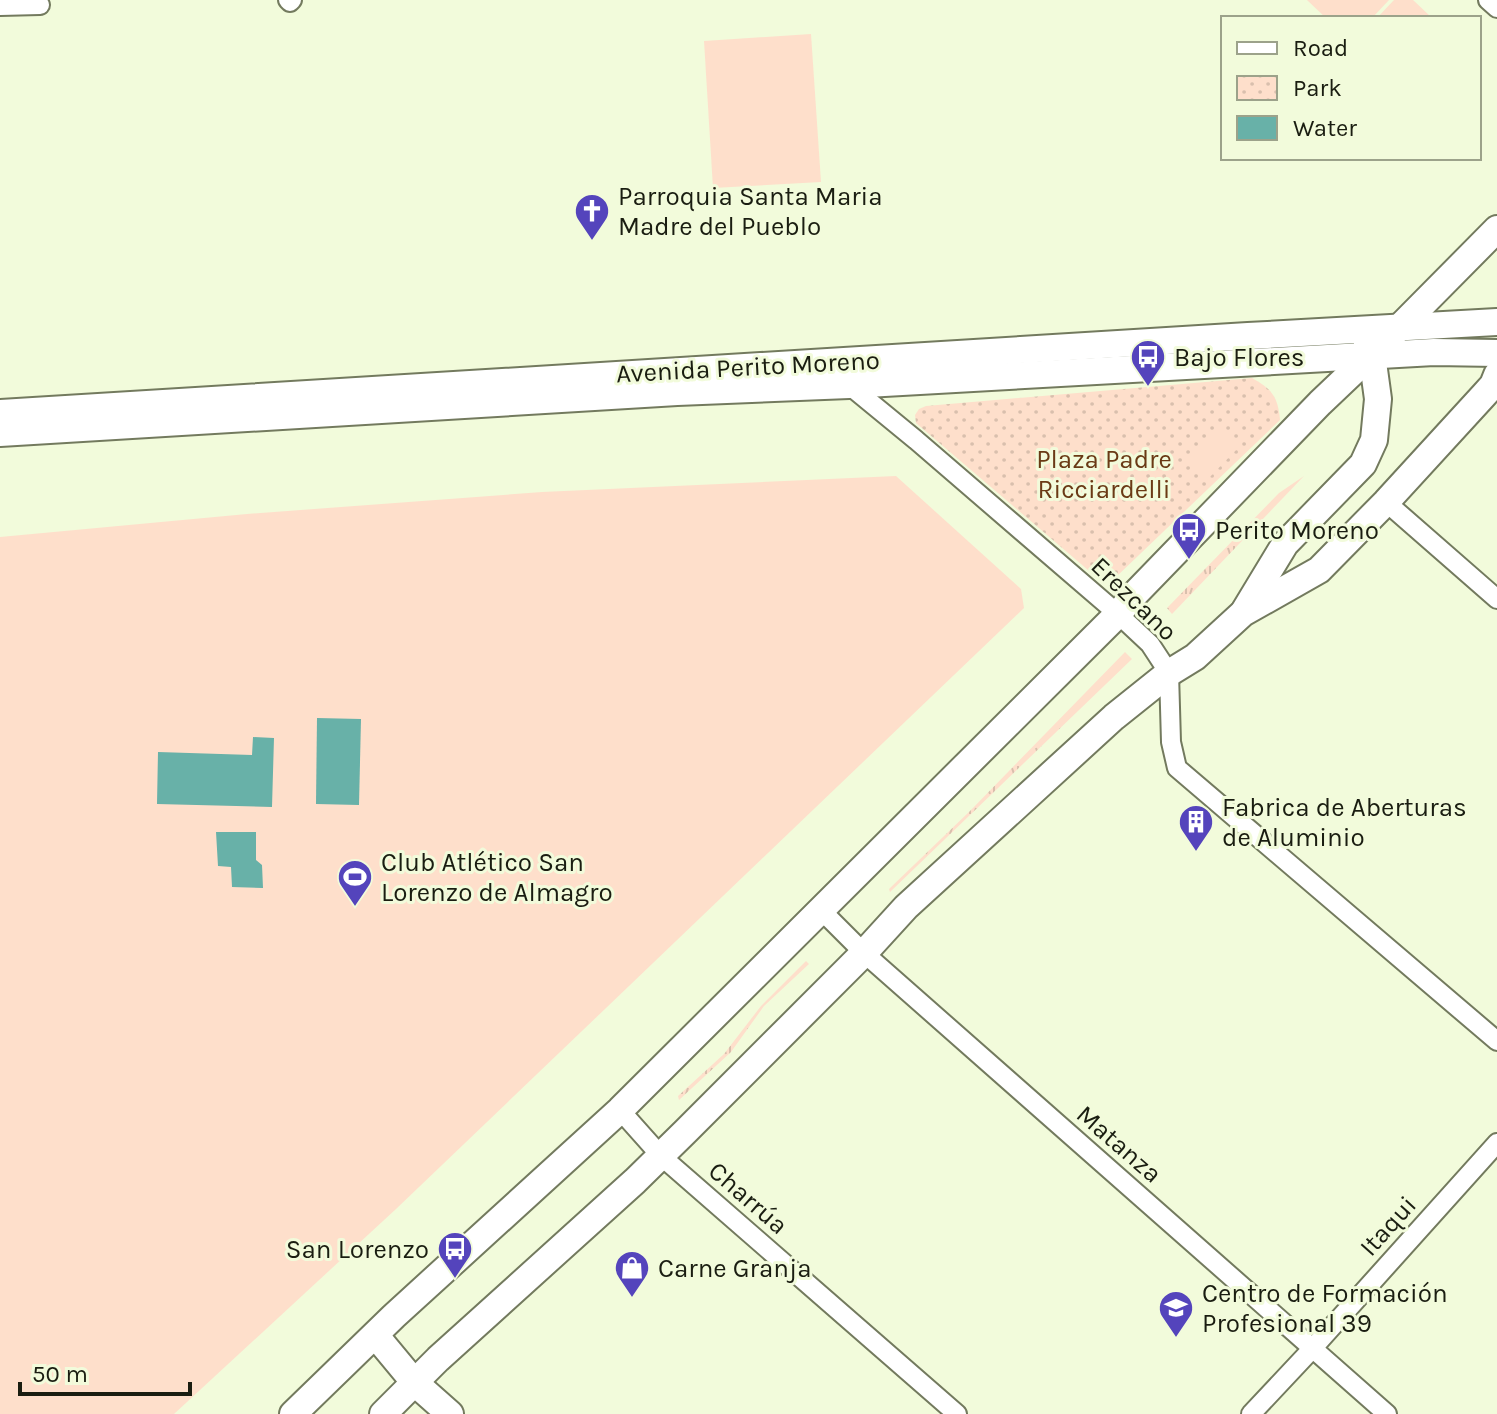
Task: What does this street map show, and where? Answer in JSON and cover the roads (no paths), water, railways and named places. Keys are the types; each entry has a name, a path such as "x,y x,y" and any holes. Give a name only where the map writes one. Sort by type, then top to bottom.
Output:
{"main road":[{"path":"293,1414 394,1316 620,1110 1118,614 1320,403 1497,229"},
{"name":"Avenida Perito Moreno","path":"0,413 1497,322"},
{"path":"1243,613 1285,544 1363,464 1374,440 1378,399 1372,355 1360,331"},
{"name":"Avenida Perito Moreno","path":"0,433 661,392 849,385 1434,352 1497,353"},
{"path":"383,1414 438,1359 661,1156 906,907 1114,717 1169,673 1195,657 1243,613 1319,570 1493,385 1497,375"},
{"path":"376,1336 415,1383 450,1414"}],"street":[{"path":"1488,0 1497,8"},
{"path":"0,6 40,5"},
{"name":"Erezcano","path":"849,385 1150,644 1169,673 1171,742 1177,768 1497,1041"},
{"path":"1386,502 1497,599"},
{"name":"Matanza","path":"820,909 864,953 1387,1414"},
{"name":"Charrúa","path":"620,1110 661,1156 957,1414"},
{"name":"Itaqui","path":"1251,1414 1497,1143"}],"water":[{"path":"317,718 361,719 359,805 316,804"},
{"path":"253,737 274,738 272,807 157,804 158,752 252,755"},
{"path":"216,832 256,832 256,860 262,865 263,888 232,887 231,867 218,866"}],"place":[{"name":"Parroquia Santa Maria Madre del Pueblo","path":"592,242"},
{"name":"Bajo Flores","path":"1148,388"},
{"name":"Perito Moreno","path":"1189,561"},
{"name":"Fabrica de Aberturas de Aluminio","path":"1196,853"},
{"name":"Club Atlético San Lorenzo de Almagro","path":"355,908"},
{"name":"San Lorenzo","path":"455,1280"},
{"name":"Carne Granja","path":"632,1299"},
{"name":"Centro de Formación Profesional 39","path":"1176,1339"}],"park label":[{"name":"Plaza Padre Ricciardelli","path":"1104,474"}]}
